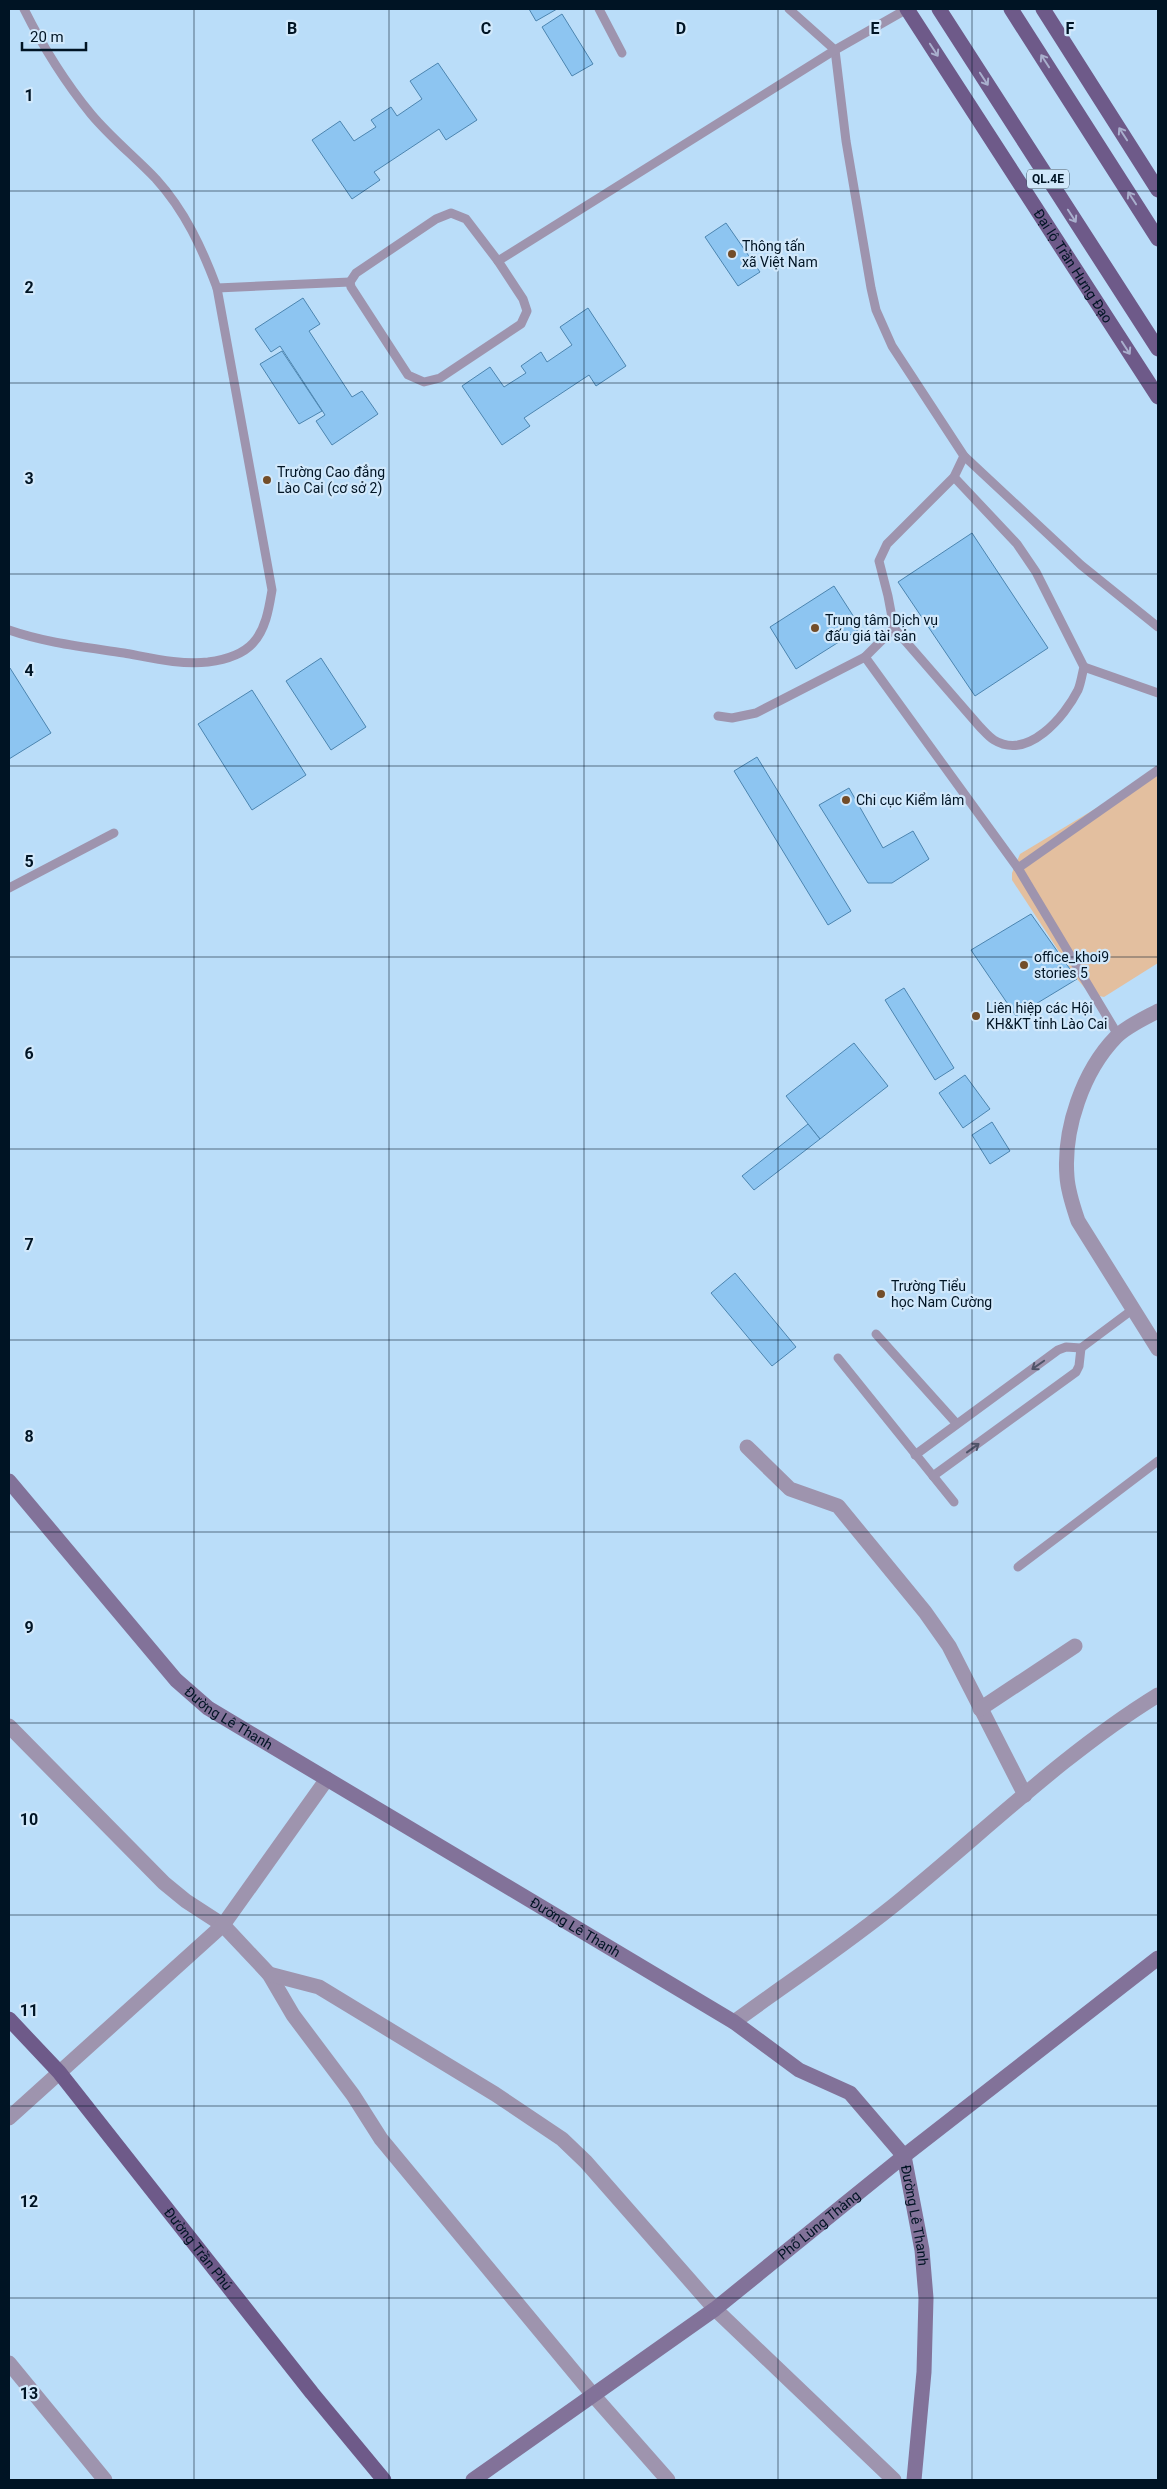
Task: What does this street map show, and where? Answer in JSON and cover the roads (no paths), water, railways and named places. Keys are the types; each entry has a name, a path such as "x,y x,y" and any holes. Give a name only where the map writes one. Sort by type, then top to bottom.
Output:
{"main road":[{"name":"Đại lộ Trần Hưng Đạo","path":"907,9 1158,397"},
{"name":"Đại lộ Trần Hưng Đạo","path":"939,9 1158,349"},
{"path":"1011,9 1158,239"},
{"path":"1043,9 1158,190"},
{"name":"Đường Trần Phú","path":"9,2019 59,2072 312,2393 384,2480"}],"street":[{"path":"1158,1011 1118,1035 1099,1057 1084,1086 1072,1128 1067,1157 1070,1198 1078,1221 1158,1350"},
{"path":"747,1447 790,1489 838,1506 949,1646 1025,1795"},
{"name":"Đường Lê Thanh","path":"9,1481 176,1680 208,1708 734,2022 799,2070 850,2093 904,2156 922,2250 926,2298 924,2372 914,2480"},
{"path":"980,1709 1075,1646"},
{"path":"734,2022 902,1899 1025,1795 1130,1713 1158,1695"},
{"path":"9,1726 164,1883 186,1901 223,1924 269,1974 293,2015 353,2096 380,2139 594,2396 668,2480"},
{"path":"9,2118 223,1924 327,1779"},
{"name":"Phố Lùng Thàng","path":"473,2480 715,2309 904,2156 1158,1958"},
{"path":"269,1974 319,1987 495,2094 562,2139 586,2162 715,2309 894,2480"},
{"path":"9,2363 105,2480"}],"lane":[{"path":"9,630 50,642 181,662 207,662 226,658 252,643 262,629 268,613 272,590 217,288 203,251 174,203 157,180 92,116 48,54 24,9"},
{"path":"599,9 622,53"},
{"path":"789,9 835,50 846,141 876,310 892,346 964,456 1081,565 1158,627"},
{"path":"498,261 835,50 907,9"},
{"path":"451,213 466,219 498,261 523,299 527,311 521,324 440,378 431,382 417,380 408,374 351,288 350,282 356,273 436,219 451,213"},
{"path":"217,288 350,282"},
{"path":"954,477 1017,544 1036,572 1084,667 1078,688 1067,709 1038,737 1022,744 1005,744 994,740 980,727 894,628 888,596 880,572 879,561 881,553 887,544 954,477 964,456"},
{"path":"718,716 732,718 756,713 865,657 894,628"},
{"path":"865,657 1018,868 1118,1035"},
{"path":"1084,667 1158,693"},
{"path":"1018,868 1158,770"},
{"path":"9,888 114,833"},
{"path":"915,1455 956,1423 1058,1350 1066,1347 1081,1348 1132,1310"},
{"path":"876,1334 956,1423"},
{"path":"933,1476 1076,1372 1079,1366 1081,1348"},
{"path":"838,1358 954,1502"},
{"path":"1018,1567 1158,1461"}],"place":[{"name":"Thông tấn xã Việt Nam","path":"732,254"},
{"name":"Trường Cao đẳng Lào Cai (cơ sở 2)","path":"267,480"},
{"name":"Trung tâm Dịch vụ đấu giá tài sản","path":"815,628"},
{"name":"Chi cục Kiểm lâm","path":"846,800"},
{"name":"office_khoi9 stories 5","path":"1024,965"},
{"name":"Liên hiệp các Hội KH&KT tỉnh Lào Cai","path":"976,1016"},
{"name":"Trường Tiểu học Nam Cường","path":"881,1294"}]}
